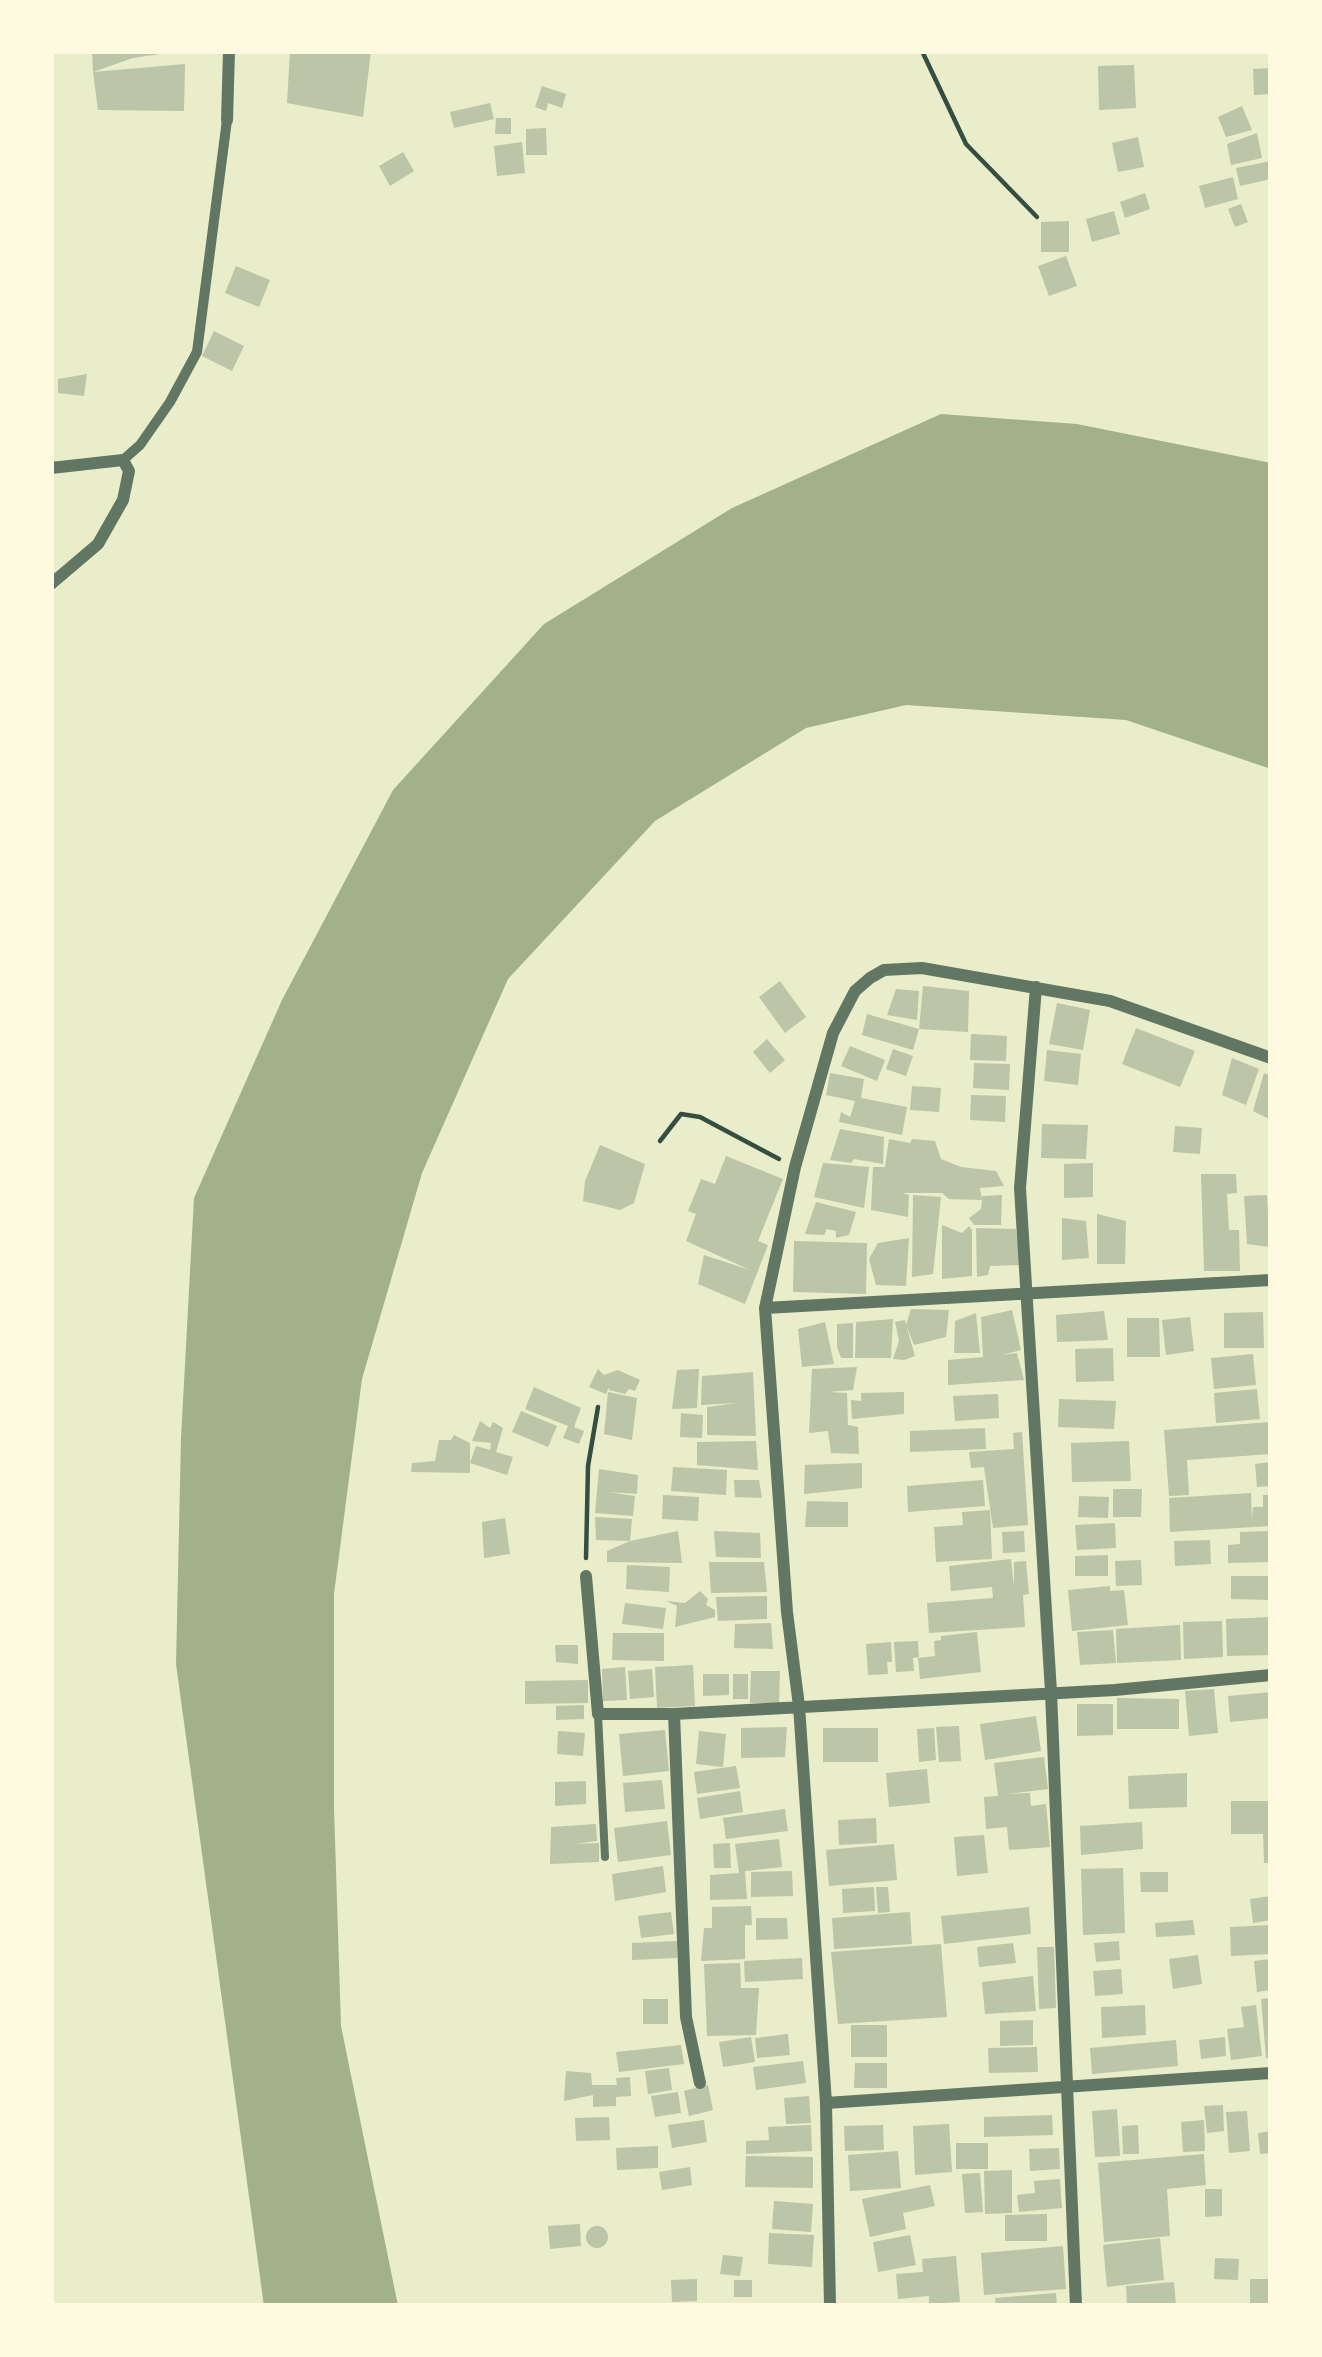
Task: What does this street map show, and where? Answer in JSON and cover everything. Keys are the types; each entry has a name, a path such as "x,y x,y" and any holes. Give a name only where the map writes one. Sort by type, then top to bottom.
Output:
{"street":[{"path":"51,468 123,460 140,445 170,402 196,352 227,121 229,51"},
{"path":"51,584 98,544 123,500 129,470 123,460"},
{"path":"830,2306 826,2102 765,1307 795,1167 833,1033 855,991 884,970 899,968 960,972 1110,1001 1271,1058"},
{"path":"1036,987 1020,1187 1051,1692 1076,2306"},
{"path":"765,1307 1271,1280"},
{"path":"586,1576 598,1714 1169,1687 1271,1676"},
{"path":"674,1714 686,2017 700,2083"},
{"path":"826,2102 1271,2073"}],"lane":[{"path":"598,1714 605,1856"}],"path":[{"path":"922,51 967,144 1037,217"},
{"path":"660,1141 681,1114 700,1117 795,1167"},
{"path":"586,1576 589,1466 598,1407"}],"shaded area":[{"path":"941,414 1077,424 1271,463 1271,769 1126,720 906,705 806,728 655,821 508,979 422,1173 362,1379 334,1594 341,2026 398,2306 264,2306 176,1664 181,1438 194,1198 282,1000 393,790 544,624 732,508"}],"building":[{"path":"92,51 160,54 93,72"},
{"path":"290,51 371,51 363,117 287,103"},
{"path":"185,64 184,111 98,110 93,72"},
{"path":"1134,65 1136,108 1099,110 1098,66"},
{"path":"1271,68 1271,94 1254,95 1253,69"},
{"path":"542,86 566,94 562,108 548,103 546,111 535,107"},
{"path":"490,103 494,119 454,128 450,112"},
{"path":"1242,106 1252,130 1226,137 1218,117"},
{"path":"496,118 511,118 511,134 495,134"},
{"path":"546,128 547,155 526,155 526,129"},
{"path":"1257,133 1262,158 1231,165 1227,144"},
{"path":"1138,137 1144,167 1118,172 1112,143"},
{"path":"522,142 525,173 497,176 494,146"},
{"path":"403,152 414,171 390,186 379,166"},
{"path":"1271,161 1271,179 1240,186 1236,168"},
{"path":"1233,177 1238,199 1205,208 1199,186"},
{"path":"1145,193 1150,209 1125,218 1120,202"},
{"path":"1241,204 1248,222 1235,227 1228,209"},
{"path":"1114,211 1120,234 1092,242 1086,219"},
{"path":"1069,221 1069,252 1041,252 1041,222"},
{"path":"1066,256 1077,286 1049,296 1038,266"},
{"path":"236,266 270,280 259,307 225,293"},
{"path":"214,331 244,346 232,371 202,356"},
{"path":"87,374 84,396 58,393 58,379"},
{"path":"780,981 806,1017 785,1033 759,997"},
{"path":"923,986 969,991 968,1032 919,1029"},
{"path":"896,989 919,991 917,1020 887,1015"},
{"path":"1057,1003 1090,1010 1083,1050 1049,1044"},
{"path":"867,1014 919,1029 913,1050 862,1035"},
{"path":"1136,1028 1195,1051 1180,1087 1122,1064"},
{"path":"971,1034 1007,1036 1006,1061 970,1060"},
{"path":"767,1039 785,1060 770,1073 753,1052"},
{"path":"850,1046 885,1060 877,1081 841,1066"},
{"path":"893,1049 913,1056 906,1076 886,1069"},
{"path":"1047,1050 1081,1054 1078,1085 1044,1081"},
{"path":"1232,1058 1259,1069 1246,1105 1222,1095"},
{"path":"974,1063 1010,1064 1009,1090 973,1088"},
{"path":"830,1073 864,1079 861,1098 907,1107 902,1135 839,1122 841,1112 850,1117 855,1101 826,1095"},
{"path":"1264,1073 1271,1076 1271,1120 1253,1111"},
{"path":"912,1086 941,1088 939,1112 910,1110"},
{"path":"971,1095 1006,1096 1005,1122 970,1120"},
{"path":"1042,1124 1088,1125 1086,1159 1041,1158"},
{"path":"1175,1126 1202,1128 1200,1154 1173,1152"},
{"path":"840,1129 884,1137 883,1164 830,1160"},
{"path":"889,1139 935,1141 941,1159 996,1171 1004,1186 980,1188 982,1200 903,1193 909,1195 908,1217 871,1210 873,1167 885,1167"},
{"path":"600,1145 645,1164 634,1203 620,1210 583,1201 585,1181"},
{"path":"726,1156 783,1179 758,1241 768,1245 745,1304 698,1284 704,1255 750,1270 686,1241 696,1214 688,1211 701,1179 715,1184"},
{"path":"823,1163 869,1167 864,1208 814,1197"},
{"path":"1093,1163 1093,1197 1064,1198 1064,1164"},
{"path":"1201,1174 1236,1174 1237,1193 1227,1194 1229,1230 1239,1230 1240,1271 1204,1271"},
{"path":"913,1195 941,1197 933,1274 912,1277"},
{"path":"1002,1195 1001,1225 974,1225 969,1218 981,1209 982,1196"},
{"path":"1267,1195 1270,1247 1247,1244 1244,1196"},
{"path":"816,1202 856,1212 849,1235 836,1238 836,1231 827,1229 824,1235 805,1234"},
{"path":"1097,1214 1126,1221 1125,1264 1097,1264"},
{"path":"1062,1218 1086,1221 1089,1258 1062,1260"},
{"path":"942,1225 962,1233 969,1226 972,1230 972,1276 942,1279"},
{"path":"976,1228 1016,1229 1020,1265 990,1266 988,1275 977,1277"},
{"path":"909,1238 906,1286 876,1285 869,1259 878,1243"},
{"path":"794,1241 867,1243 866,1294 793,1292"},
{"path":"911,1309 949,1310 946,1337 914,1345 906,1325"},
{"path":"1012,1310 1021,1350 1002,1355 1017,1353 1024,1380 948,1385 948,1360 983,1357 981,1317"},
{"path":"1104,1311 1108,1340 1057,1342 1056,1315"},
{"path":"1263,1312 1264,1348 1224,1348 1224,1313"},
{"path":"976,1313 980,1353 954,1353 955,1321"},
{"path":"1190,1317 1194,1351 1166,1355 1162,1320"},
{"path":"1127,1318 1159,1318 1160,1357 1127,1357"},
{"path":"893,1319 891,1358 855,1358 856,1322"},
{"path":"905,1320 915,1356 893,1359 899,1341 895,1322"},
{"path":"825,1322 834,1364 802,1367 798,1329"},
{"path":"853,1323 853,1358 841,1358 837,1324"},
{"path":"1113,1348 1114,1381 1076,1382 1075,1349"},
{"path":"1253,1354 1256,1385 1214,1389 1211,1358"},
{"path":"857,1367 853,1390 828,1392 847,1393 848,1425 858,1427 859,1454 831,1453 828,1431 809,1433 812,1369"},
{"path":"598,1369 604,1375 618,1370 640,1380 635,1391 629,1389 625,1394 609,1387 606,1394 589,1387"},
{"path":"699,1369 697,1408 672,1409 677,1370"},
{"path":"753,1372 756,1436 707,1435 707,1407 737,1403 701,1405 702,1376"},
{"path":"534,1387 581,1408 574,1427 584,1431 579,1444 563,1438 568,1426 525,1409"},
{"path":"1257,1389 1260,1419 1216,1423 1214,1393"},
{"path":"608,1392 637,1398 632,1440 604,1434"},
{"path":"904,1392 904,1414 852,1419 851,1400 861,1401 861,1393"},
{"path":"998,1394 999,1418 955,1421 953,1396"},
{"path":"1059,1399 1116,1401 1114,1429 1058,1427"},
{"path":"521,1411 557,1426 548,1447 512,1432"},
{"path":"681,1413 703,1415 702,1438 680,1437"},
{"path":"480,1421 490,1428 493,1422 503,1428 496,1452 513,1457 507,1475 470,1463 476,1446 490,1450 491,1443 472,1441"},
{"path":"1271,1422 1271,1454 1187,1460 1189,1495 1169,1496 1164,1430"},
{"path":"985,1428 986,1449 910,1452 910,1431"},
{"path":"1022,1432 1028,1525 993,1528 984,1467 971,1468 969,1452 1014,1449 1013,1433"},
{"path":"454,1435 470,1443 470,1473 411,1472 412,1463 435,1461 439,1440 451,1440"},
{"path":"756,1441 758,1470 697,1465 697,1442"},
{"path":"1129,1441 1131,1481 1072,1482 1071,1443"},
{"path":"1271,1462 1271,1486 1257,1487 1255,1464"},
{"path":"862,1463 862,1488 804,1494 805,1465"},
{"path":"673,1467 727,1470 726,1495 671,1491"},
{"path":"599,1469 638,1475 637,1494 608,1492 635,1496 633,1516 595,1513"},
{"path":"734,1480 759,1480 762,1498 735,1497"},
{"path":"983,1480 985,1506 908,1512 907,1486"},
{"path":"1113,1489 1142,1489 1141,1517 1113,1517"},
{"path":"1251,1493 1252,1521 1253,1507 1263,1507 1263,1495 1271,1495 1271,1526 1170,1532 1169,1498"},
{"path":"663,1495 699,1497 698,1521 662,1519"},
{"path":"1079,1496 1109,1497 1108,1518 1078,1517"},
{"path":"807,1501 848,1502 848,1527 805,1527"},
{"path":"990,1510 992,1559 936,1562 934,1527 963,1525 962,1512"},
{"path":"595,1517 632,1519 630,1541 596,1540"},
{"path":"505,1518 510,1554 484,1558 482,1522"},
{"path":"1115,1523 1116,1548 1077,1550 1075,1525"},
{"path":"678,1531 682,1563 607,1562 607,1551"},
{"path":"714,1531 760,1533 761,1558 716,1557"},
{"path":"1024,1531 1025,1552 1003,1553 1002,1532"},
{"path":"1271,1531 1271,1562 1228,1563 1228,1545 1240,1544 1240,1532"},
{"path":"1210,1540 1211,1564 1175,1566 1174,1541"},
{"path":"1108,1555 1108,1576 1075,1576 1075,1556"},
{"path":"1011,1559 1014,1587 1014,1562 1026,1561 1025,1627 929,1633 927,1603 993,1598 992,1587 951,1591 949,1566"},
{"path":"1141,1560 1142,1585 1116,1586 1115,1561"},
{"path":"709,1562 764,1562 767,1592 711,1593"},
{"path":"627,1565 670,1567 669,1592 626,1589"},
{"path":"1231,1576 1270,1576 1270,1600 1231,1599"},
{"path":"1110,1586 1110,1591 1124,1590 1128,1625 1072,1631 1068,1590"},
{"path":"700,1591 715,1617 675,1627 677,1606 666,1601 685,1603"},
{"path":"767,1596 767,1619 718,1621 716,1597"},
{"path":"625,1603 666,1608 663,1629 622,1624"},
{"path":"1271,1617 1271,1655 1227,1656 1226,1619"},
{"path":"1222,1621 1223,1657 1184,1659 1183,1622"},
{"path":"771,1623 773,1649 734,1648 735,1624"},
{"path":"1180,1625 1181,1660 1117,1663 1116,1629"},
{"path":"1113,1630 1116,1663 1080,1665 1077,1632"},
{"path":"977,1632 981,1672 920,1679 918,1658 935,1656 934,1641"},
{"path":"613,1633 664,1633 664,1661 612,1660"},
{"path":"918,1641 914,1671 896,1672 894,1642"},
{"path":"891,1642 888,1674 868,1675 866,1644"},
{"path":"555,1645 578,1645 578,1664 556,1662"},
{"path":"693,1665 695,1706 657,1708 655,1667"},
{"path":"625,1667 627,1700 603,1701 602,1669"},
{"path":"652,1669 654,1697 630,1699 628,1671"},
{"path":"751,1671 780,1671 779,1703 750,1703"},
{"path":"703,1674 729,1674 729,1695 703,1696"},
{"path":"733,1674 748,1674 748,1699 733,1699"},
{"path":"588,1680 588,1703 525,1704 525,1681"},
{"path":"1214,1689 1218,1733 1189,1736 1185,1691"},
{"path":"1271,1692 1271,1718 1230,1722 1228,1696"},
{"path":"1117,1698 1179,1699 1179,1729 1117,1729"},
{"path":"1077,1704 1113,1704 1113,1735 1077,1736"},
{"path":"584,1705 584,1719 556,1720 556,1706"},
{"path":"1036,1716 1041,1751 985,1760 980,1724"},
{"path":"959,1726 961,1761 939,1762 936,1727"},
{"path":"787,1727 785,1757 741,1758 741,1728"},
{"path":"823,1728 878,1728 878,1762 823,1762"},
{"path":"934,1728 936,1760 919,1762 917,1729"},
{"path":"665,1730 669,1771 623,1776 619,1734"},
{"path":"558,1731 585,1733 583,1756 557,1754"},
{"path":"699,1731 726,1734 723,1767 696,1764"},
{"path":"1044,1757 1048,1789 1007,1794 1030,1793 1031,1806 1046,1804 1050,1847 1009,1850 1007,1827 986,1829 984,1797 998,1796 994,1763"},
{"path":"736,1766 740,1788 697,1794 694,1772"},
{"path":"927,1769 930,1803 889,1807 886,1773"},
{"path":"1187,1773 1187,1807 1129,1809 1128,1776"},
{"path":"662,1780 665,1809 625,1812 623,1783"},
{"path":"586,1781 586,1804 555,1806 555,1782"},
{"path":"740,1791 743,1812 700,1819 697,1798"},
{"path":"1231,1801 1271,1801 1271,1863 1264,1863 1263,1834 1231,1834"},
{"path":"785,1809 788,1831 726,1839 723,1818"},
{"path":"876,1818 877,1843 839,1845 838,1820"},
{"path":"667,1821 671,1855 618,1862 614,1828"},
{"path":"1142,1822 1143,1849 1081,1855 1080,1826"},
{"path":"596,1824 597,1841 574,1844 599,1843 599,1862 550,1864 551,1827"},
{"path":"984,1835 988,1873 957,1876 954,1837"},
{"path":"779,1839 782,1867 745,1871 747,1899 710,1900 710,1875 739,1873 735,1844"},
{"path":"730,1843 731,1868 714,1868 713,1844"},
{"path":"894,1844 897,1880 829,1886 826,1850"},
{"path":"663,1866 666,1892 615,1901 612,1874"},
{"path":"1123,1868 1125,1933 1083,1935 1081,1869"},
{"path":"792,1871 793,1896 751,1897 751,1872"},
{"path":"1140,1872 1168,1872 1168,1892 1141,1892"},
{"path":"874,1887 875,1911 843,1913 842,1889"},
{"path":"876,1887 888,1887 890,1912 878,1913"},
{"path":"1271,1896 1271,1920 1253,1923 1250,1899"},
{"path":"751,1906 752,1925 745,1925 745,1959 701,1961 704,1928 712,1928 712,1907"},
{"path":"1029,1907 1031,1934 944,1944 941,1916"},
{"path":"671,1912 674,1934 641,1938 638,1916"},
{"path":"910,1912 912,1944 834,1949 832,1918"},
{"path":"756,1918 787,1918 788,1939 756,1940"},
{"path":"1193,1920 1195,1935 1156,1937 1155,1923"},
{"path":"1271,1925 1271,1954 1231,1956 1230,1927"},
{"path":"677,1941 677,1958 632,1960 632,1943"},
{"path":"1119,1941 1120,1960 1096,1962 1094,1943"},
{"path":"1013,1943 1016,1963 979,1967 977,1947"},
{"path":"941,1944 947,2017 838,2024 831,1952"},
{"path":"1037,1947 1054,1947 1056,2008 1039,2009"},
{"path":"1198,1955 1202,1984 1173,1989 1169,1959"},
{"path":"802,1958 803,1979 745,1982 744,1961"},
{"path":"1271,1959 1271,1990 1257,1992 1254,1961"},
{"path":"740,1963 741,1988 759,1988 756,2035 707,2036 704,1964"},
{"path":"1121,1969 1123,1994 1095,1996 1093,1971"},
{"path":"1033,1976 1036,2011 985,2014 982,1982"},
{"path":"1271,1998 1271,2058 1266,2058 1261,1999"},
{"path":"643,1999 668,1999 668,2024 643,2024"},
{"path":"1145,2005 1146,2035 1102,2038 1101,2007"},
{"path":"1256,2005 1262,2056 1231,2060 1227,2029 1244,2027 1241,2007"},
{"path":"1033,2020 1033,2045 1000,2046 1000,2021"},
{"path":"851,2025 887,2025 887,2057 851,2057"},
{"path":"788,2034 790,2055 757,2058 755,2038"},
{"path":"751,2037 755,2062 723,2067 719,2042"},
{"path":"1225,2037 1226,2056 1201,2059 1199,2040"},
{"path":"1176,2040 1178,2066 1092,2074 1090,2048"},
{"path":"681,2045 684,2064 619,2072 616,2052"},
{"path":"1037,2047 1038,2072 989,2073 988,2048"},
{"path":"803,2061 806,2083 756,2090 753,2067"},
{"path":"855,2063 887,2063 887,2088 854,2088"},
{"path":"669,2068 672,2090 648,2094 645,2071"},
{"path":"566,2071 591,2073 592,2085 617,2085 616,2078 630,2077 631,2096 616,2097 616,2106 593,2107 593,2095 564,2101"},
{"path":"708,2085 713,2110 689,2116 684,2091"},
{"path":"678,2092 681,2113 655,2117 651,2096"},
{"path":"809,2096 811,2123 786,2124 784,2098"},
{"path":"1223,2105 1224,2131 1207,2133 1204,2106"},
{"path":"1117,2109 1120,2156 1095,2157 1092,2111"},
{"path":"1247,2111 1250,2151 1229,2153 1226,2112"},
{"path":"1052,2115 1053,2135 984,2137 984,2117"},
{"path":"609,2117 610,2140 576,2141 575,2118"},
{"path":"704,2120 707,2142 672,2148 668,2125"},
{"path":"1204,2120 1205,2151 1183,2152 1181,2122"},
{"path":"949,2124 952,2172 915,2175 913,2126"},
{"path":"811,2125 812,2151 746,2154 746,2141 769,2140 768,2127"},
{"path":"883,2125 884,2150 845,2151 844,2126"},
{"path":"1138,2125 1139,2154 1123,2154 1122,2126"},
{"path":"1271,2131 1271,2153 1260,2154 1258,2133"},
{"path":"956,2143 988,2143 988,2169 956,2169"},
{"path":"658,2146 658,2168 617,2170 616,2148"},
{"path":"1059,2148 1060,2169 1030,2171 1029,2149"},
{"path":"898,2151 901,2188 850,2191 848,2155"},
{"path":"1204,2154 1206,2185 1167,2189 1170,2236 1104,2242 1098,2163"},
{"path":"746,2156 813,2157 813,2188 745,2187"},
{"path":"690,2167 692,2185 662,2190 659,2172"},
{"path":"1012,2170 1012,2213 985,2214 984,2171"},
{"path":"980,2173 983,2212 965,2213 962,2174"},
{"path":"1060,2179 1062,2208 1019,2212 1017,2195 1035,2193 1034,2181"},
{"path":"930,2185 935,2206 903,2213 906,2229 870,2237 862,2199"},
{"path":"1205,2189 1222,2189 1222,2216 1205,2217"},
{"path":"774,2201 813,2204 811,2232 772,2229"},
{"path":"1047,2214 1047,2241 1005,2241 1005,2215"},
{"path":"580,2224 581,2246 550,2249 548,2226"},
{"path":"597,2226 608,2237 597,2248 586,2237"},
{"path":"769,2233 814,2235 812,2267 768,2264"},
{"path":"910,2235 916,2265 878,2272 873,2242"},
{"path":"1160,2238 1164,2280 1107,2287 1103,2245"},
{"path":"1063,2246 1066,2289 984,2295 981,2253"},
{"path":"723,2255 743,2257 740,2276 720,2274"},
{"path":"956,2256 960,2302 929,2304 929,2296 898,2299 896,2274 923,2272 922,2259"},
{"path":"1215,2258 1239,2259 1238,2280 1214,2279"},
{"path":"697,2279 697,2301 672,2302 671,2280"},
{"path":"1250,2279 1271,2279 1271,2305 1250,2305"},
{"path":"734,2280 752,2280 752,2297 734,2297"},
{"path":"1174,2282 1176,2306 1127,2306 1126,2286"},
{"path":"1056,2293 1057,2306 996,2306 995,2298"}]}
